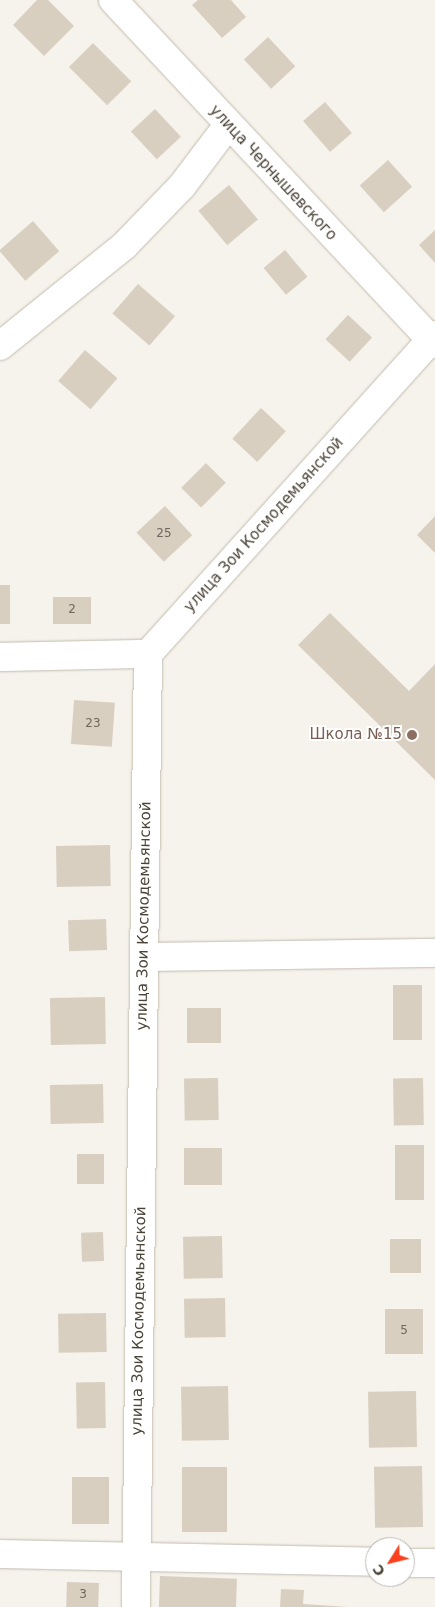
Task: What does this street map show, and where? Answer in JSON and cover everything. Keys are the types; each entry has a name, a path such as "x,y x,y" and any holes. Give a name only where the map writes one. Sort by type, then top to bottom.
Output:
{"street":[{"name":"улица Чернышевского","path":"113,0 228,124 434,340"},
{"path":"0,346 124,246 182,186 228,124"},
{"name":"улица Зои Космодемьянской","path":"136,1607 148,654 434,340"},
{"path":"0,657 148,654"},
{"path":"144,957 435,953"},
{"path":"0,1554 365,1562"},
{"path":"415,1563 435,1563"}],"building":[{"path":"37,0 48,0 74,26 44,56 13,25"},
{"path":"198,0 231,0 246,17 222,38 192,5"},
{"path":"268,37 295,66 271,89 244,60"},
{"path":"93,43 131,81 107,105 69,67"},
{"path":"325,102 352,133 330,152 303,121"},
{"path":"155,109 181,137 157,159 131,132"},
{"path":"388,160 412,187 384,212 360,185"},
{"path":"229,185 258,219 227,245 198,211"},
{"path":"33,221 59,251 25,281 0,250"},
{"path":"435,230 435,263 419,245"},
{"path":"285,250 307,277 286,295 264,268"},
{"path":"138,284 175,316 149,346 112,313"},
{"path":"348,315 372,338 350,362 325,339"},
{"path":"85,350 117,378 91,409 58,381"},
{"path":"261,408 286,431 257,462 232,439"},
{"path":"206,463 226,483 201,508 181,488"},
{"path":"165,506 192,535 164,562 136,533"},
{"path":"435,516 435,553 417,535"},
{"path":"0,585 10,585 10,624 0,624"},
{"path":"53,597 91,597 91,624 53,624"},
{"name":"Школа №15","path":"330,613 409,691 435,664 435,780 298,645"},
{"path":"74,700 115,703 112,747 71,744"},
{"path":"110,845 111,886 57,887 56,846"},
{"path":"106,919 107,950 69,951 68,920"},
{"path":"393,985 422,985 422,1040 393,1040"},
{"path":"105,997 106,1044 51,1045 50,998"},
{"path":"187,1008 221,1008 221,1043 187,1043"},
{"path":"218,1078 219,1120 185,1121 184,1079"},
{"path":"423,1078 424,1125 394,1126 393,1079"},
{"path":"103,1084 104,1123 51,1124 50,1085"},
{"path":"395,1145 424,1145 424,1200 395,1200"},
{"path":"184,1148 222,1148 222,1185 184,1185"},
{"path":"77,1154 104,1154 104,1184 77,1184"},
{"path":"103,1232 104,1261 82,1262 81,1233"},
{"path":"222,1236 223,1278 184,1279 183,1237"},
{"path":"390,1239 421,1239 421,1273 390,1273"},
{"path":"225,1298 226,1337 185,1338 184,1299"},
{"path":"385,1309 423,1309 423,1354 385,1354"},
{"path":"106,1313 107,1352 59,1353 58,1314"},
{"path":"105,1382 106,1428 77,1428 76,1383"},
{"path":"228,1386 229,1440 182,1441 181,1387"},
{"path":"416,1391 417,1447 369,1448 368,1392"},
{"path":"422,1466 423,1527 375,1528 374,1467"},
{"path":"182,1467 227,1467 227,1532 182,1532"},
{"path":"72,1477 109,1477 109,1524 72,1524"},
{"path":"160,1576 237,1579 236,1607 159,1607"},
{"path":"67,1582 99,1583 98,1607 66,1607"},
{"path":"281,1589 304,1590 303,1604 349,1607 280,1607"}],"place":[{"name":"Школа №15","path":"412,735"}]}
